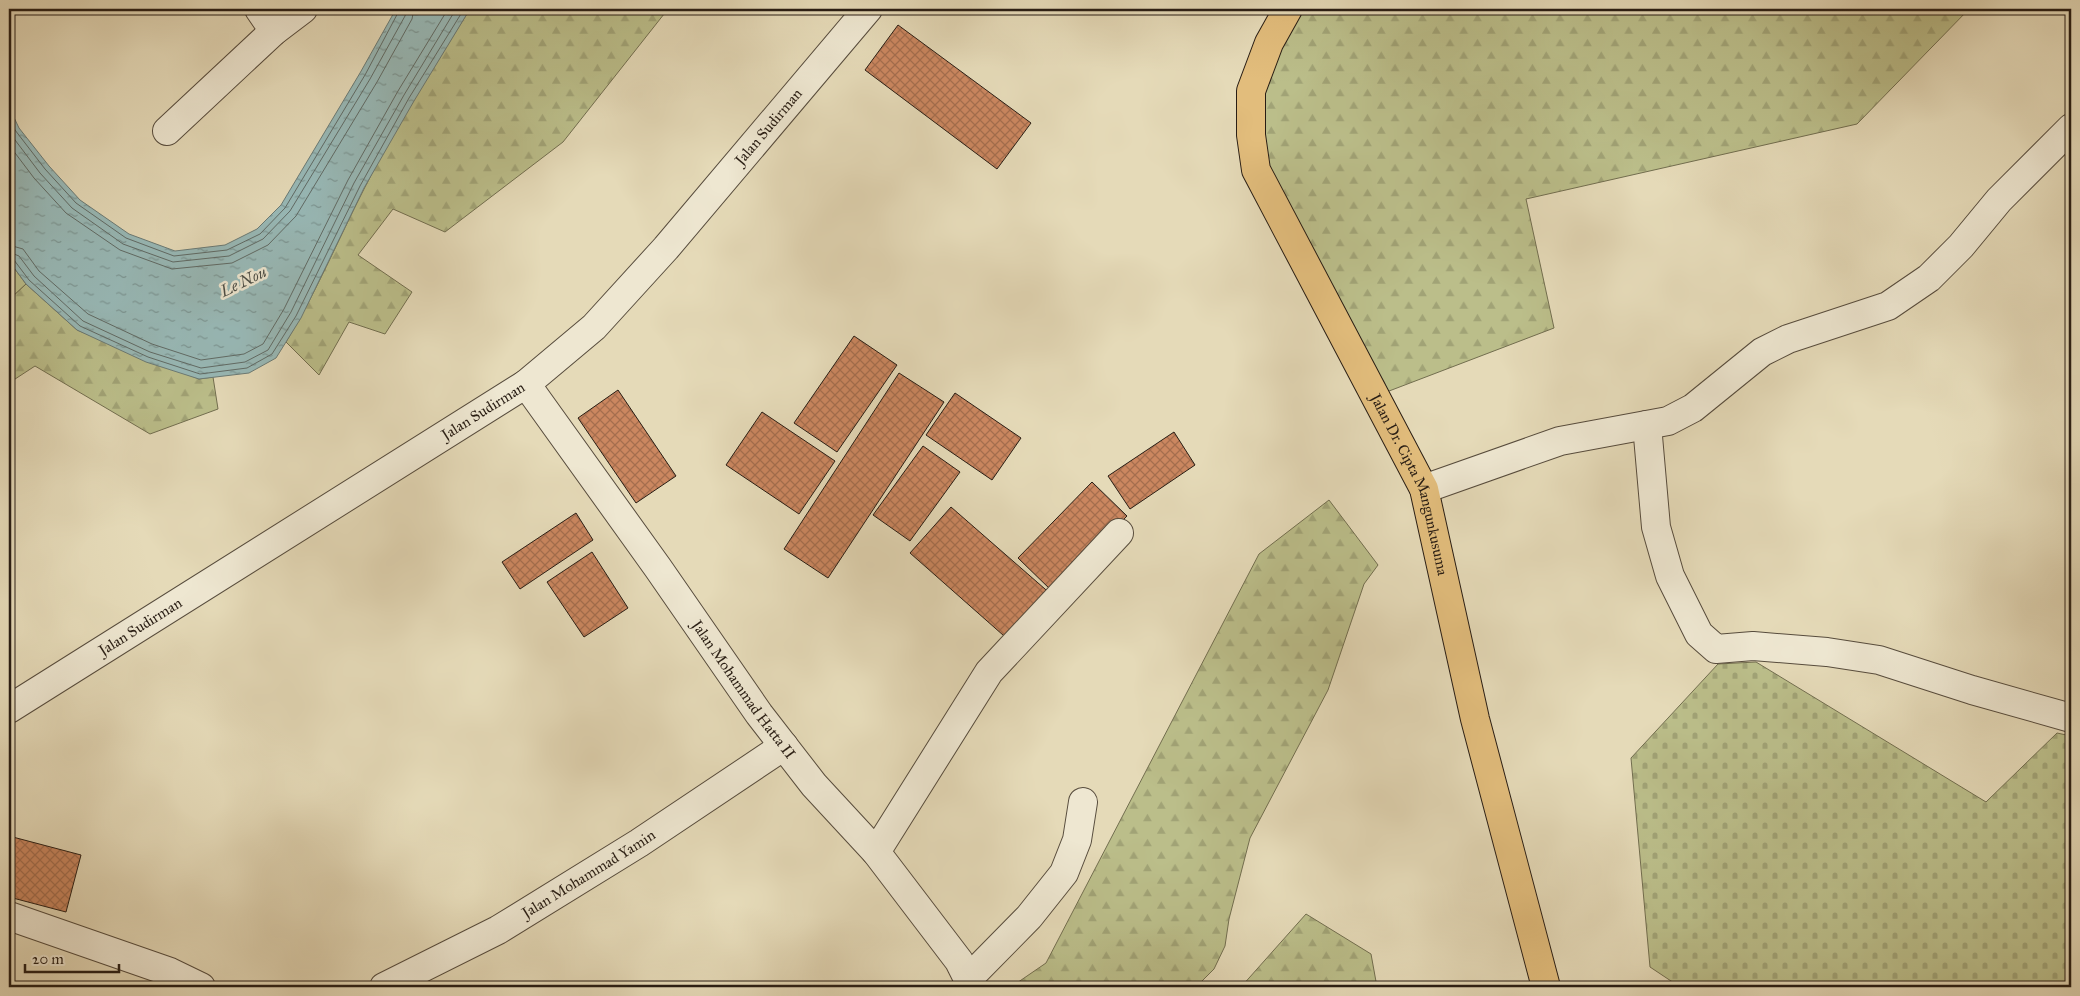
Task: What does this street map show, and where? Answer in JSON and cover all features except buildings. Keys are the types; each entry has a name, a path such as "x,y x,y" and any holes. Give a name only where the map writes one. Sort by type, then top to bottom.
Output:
{"main road":[{"name":"Jalan Dr. Cipta Mangunkusuma","path":"1288,9 1269,42 1251,91 1252,135 1256,170 1424,489 1475,719 1546,987"}],"street":[{"path":"258,9 274,31"},
{"path":"166,131 274,31 303,9"},
{"name":"Jalan Sudirman","path":"9,709 526,384 594,327 666,248 868,9"},
{"path":"1424,489 1560,441 1668,421 1693,408 1762,352 1788,339 1888,306 1928,278 1961,246 2006,193 2071,128"},
{"name":"Jalan Mohammad Hatta II","path":"526,384 658,568 759,714 814,785 876,852 958,961 967,983"},
{"path":"1647,425 1656,526 1670,576 1699,634 1716,649 1754,646 1827,652 1879,660 1972,690 2071,718"},
{"path":"876,852 989,672 1119,533"},
{"name":"Jalan Mohammad Yamin","path":"384,987 498,930 639,843 784,746"},
{"path":"967,983 1029,917 1064,873 1077,840 1083,802"},
{"path":"9,916 170,972 201,987"}],"green space":[{"path":"470,9 668,9 563,142 445,232 393,209 358,255 412,292 385,334 349,322 319,375 286,342 307,305 388,143"},
{"path":"1288,9 1969,9 1857,124 1526,199 1554,328 1376,396 1256,170 1269,43"},
{"path":"9,261 26,284 9,300"},
{"path":"26,284 77,330 199,379 213,377 218,409 150,434 35,366 9,383 9,300"},
{"path":"1329,500 1378,565 1364,584 1328,690 1250,838 1229,919 1225,946 1214,969 1196,987 1113,987 1111,985 1104,987 1011,987 1046,963 1259,554"},
{"path":"1756,662 1986,802 2057,733 2071,736 2071,987 1680,987 1650,967 1631,758 1718,664"},
{"path":"1306,914 1371,954 1377,987 1241,987"}],"water":[{"name":"Le Nou","path":"396,9 470,9 364,188 301,318 276,358 249,373 199,379 146,362 77,330 26,284 9,261 9,107 19,128 49,166 80,200 129,234 175,251 225,245 257,229 281,205"}]}
